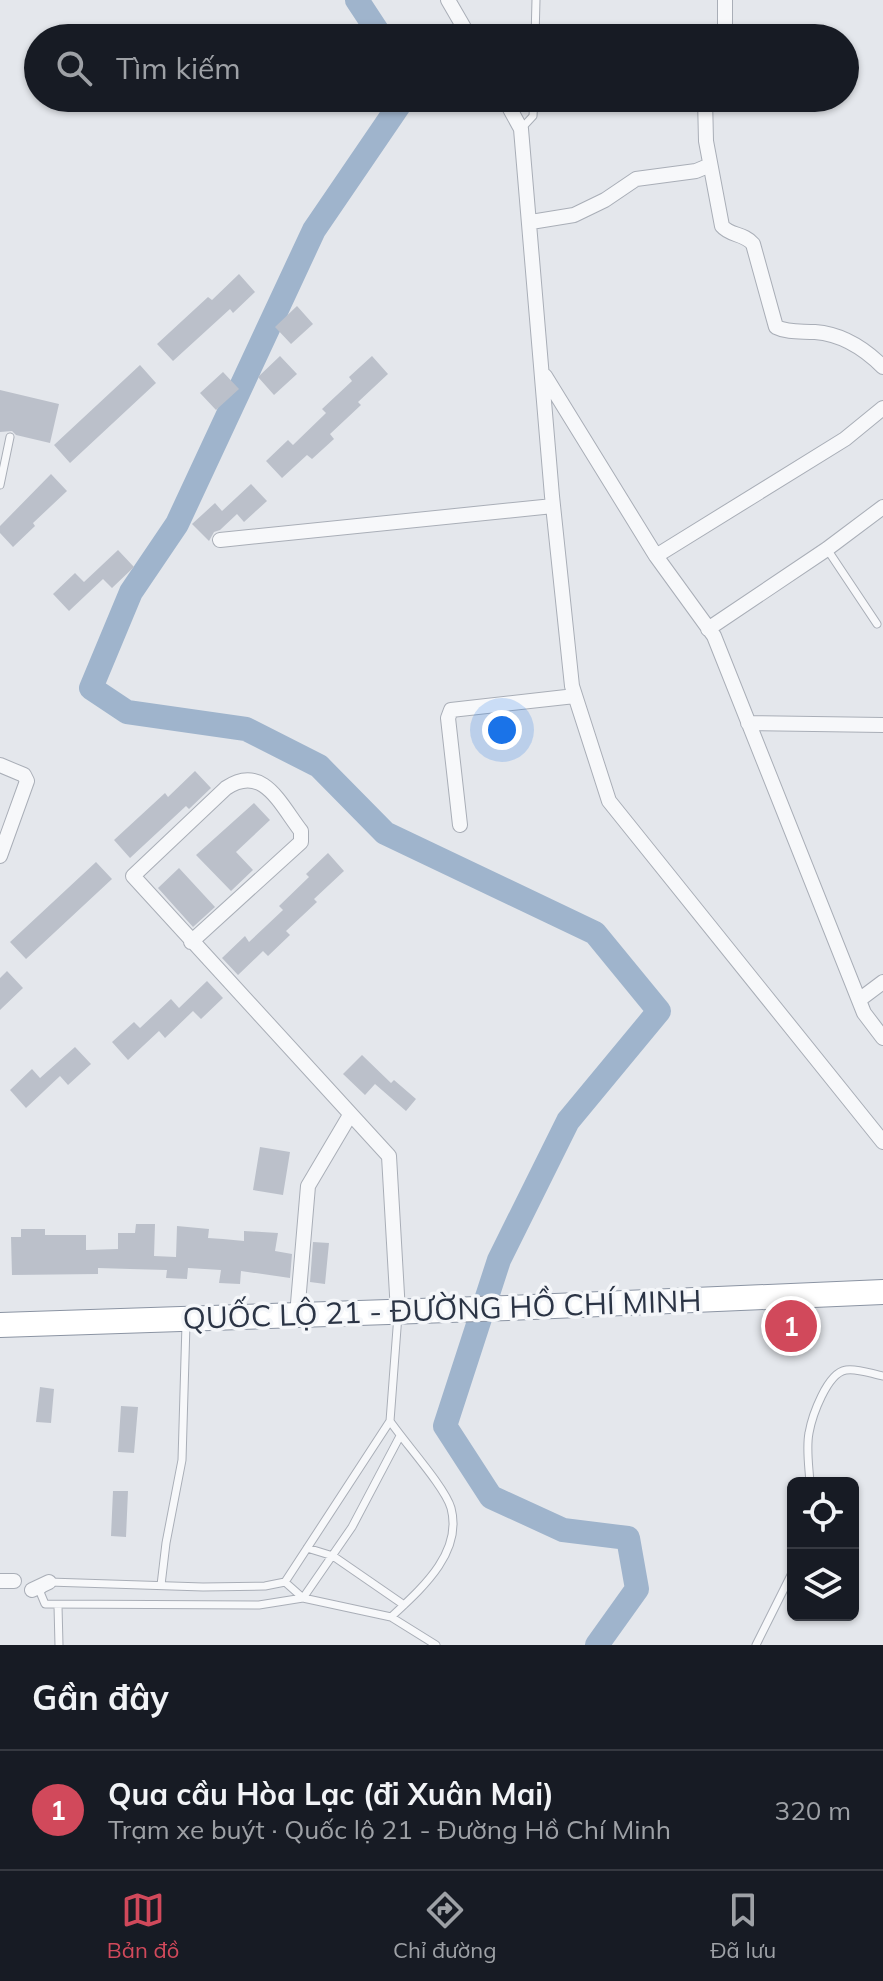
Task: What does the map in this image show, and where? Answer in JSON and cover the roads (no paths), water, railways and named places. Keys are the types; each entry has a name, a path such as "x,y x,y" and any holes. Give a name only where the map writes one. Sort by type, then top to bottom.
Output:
{"highway":[{"name":"QUỐC LỘ 21 - ĐƯỜNG HỒ CHÍ MINH","path":"0,1325 883,1292"}],"street":[{"path":"448,0 462,24"},
{"path":"725,0 725,24"},
{"path":"512,112 521,129 553,506 575,696 609,801 883,1142"},
{"path":"705,112 706,141 722,226 753,244 776,327 844,338 871,354 883,367"},
{"path":"531,222 574,215 605,200 636,179 696,171 710,165"},
{"path":"543,372 656,556 708,629 864,1013 883,1038"},
{"path":"656,556 845,439 883,408"},
{"path":"220,540 553,506"},
{"path":"708,629 827,549 883,507"},
{"path":"460,825 448,718 451,710 575,696"},
{"path":"748,723 883,725"},
{"path":"0,765 24,775 27,781 0,856"},
{"path":"191,942 301,842 301,831 263,784 251,778 239,779 226,788 133,876 191,942 389,1156 398,1312"},
{"path":"859,1000 883,982"},
{"path":"297,1315 308,1186 350,1115"},
{"path":"32,1590 49,1582"}],"lane":[{"path":"535,24 536,0"},
{"path":"521,129 533,112"},
{"path":"0,485 10,437"},
{"path":"827,549 877,624"},
{"path":"398,1312 390,1421 285,1582 265,1586 49,1582 40,1592 45,1604 58,1606 259,1605 303,1598 391,1617 436,1645"},
{"path":"161,1585 182,1460 186,1318"},
{"path":"810,1477 808,1435 814,1412 826,1387 835,1375 847,1369 883,1376"},
{"path":"390,1421 451,1505 454,1534 445,1556 426,1584 391,1617"},
{"path":"303,1598 352,1527 400,1436"},
{"path":"307,1548 333,1556 404,1605"},
{"path":"285,1582 303,1598"},
{"path":"756,1645 787,1583"},
{"path":"136,1586 137,1604"},
{"path":"58,1606 59,1645"}],"waterway":[{"path":"357,0 373,24"},
{"path":"394,112 314,230 177,524 131,592 91,688 127,712 246,729 319,766 385,833 595,933 659,1011 568,1121 499,1260 445,1426 491,1497 563,1530 628,1538 637,1589 597,1645"}],"place":[{"name":"Qua cầu Hòa Lạc (đi Xuân Mai)","path":"791,1326"}]}
